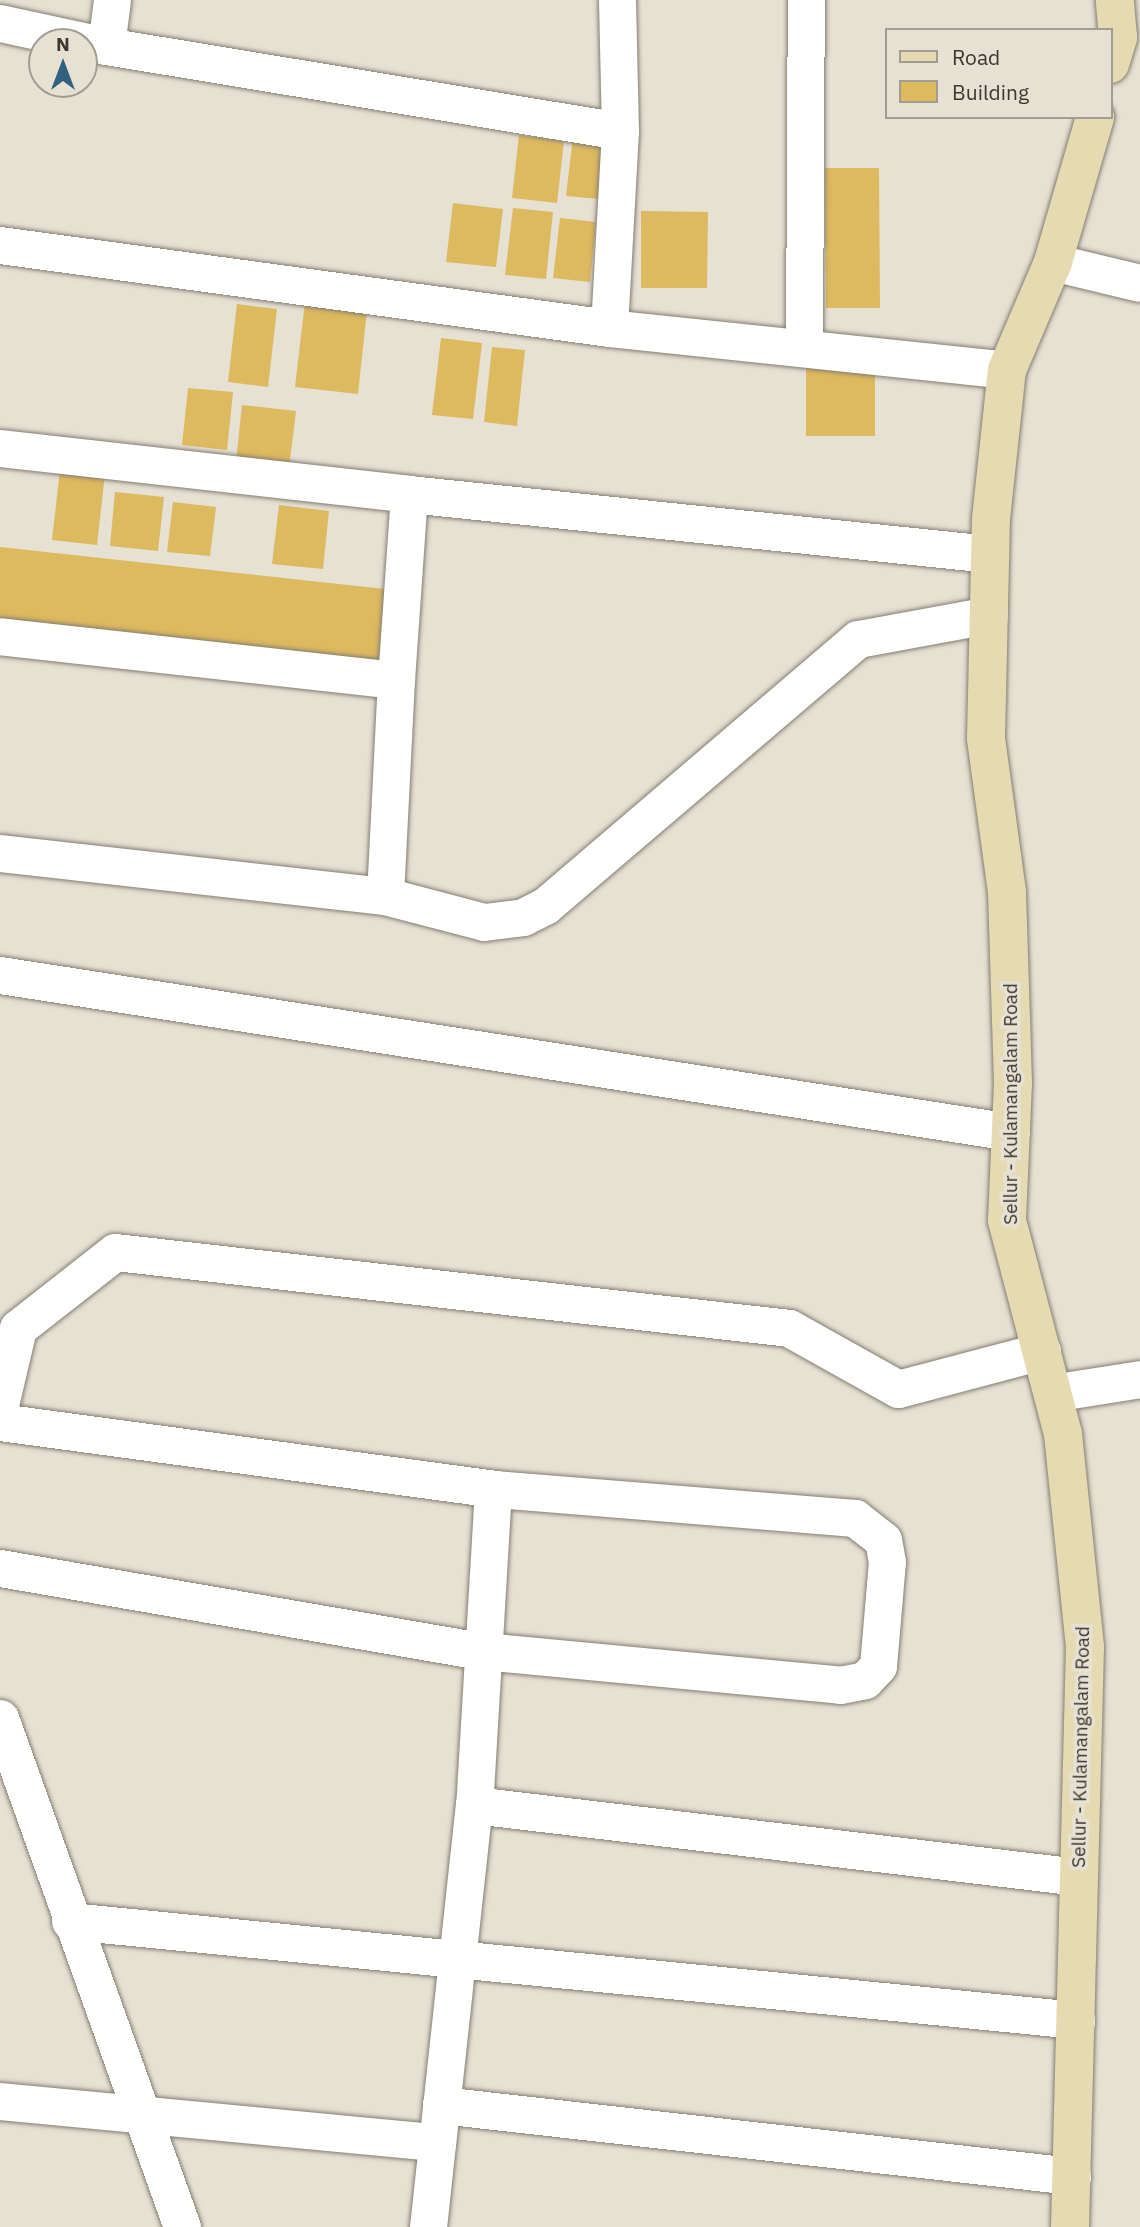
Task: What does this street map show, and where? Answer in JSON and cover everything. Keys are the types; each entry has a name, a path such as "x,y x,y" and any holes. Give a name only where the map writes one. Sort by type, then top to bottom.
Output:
{"main road":[{"name":"Sellur - Kulamangalam Road","path":"1070,2227 1085,1647 1063,1433 1007,1220 1011,1132 1007,892 986,738 990,554 1007,370 1053,262 1094,119"}],"street":[{"path":"106,46 112,0"},
{"path":"609,328 620,131 617,0"},
{"path":"804,348 806,0"},
{"path":"0,23 106,46 620,131"},
{"path":"0,245 609,328 1007,370"},
{"path":"1053,262 1140,283"},
{"path":"0,448 409,494 990,554"},
{"path":"384,896 409,494"},
{"path":"0,853 384,896 484,922 523,917 545,906 858,639 989,615"},
{"path":"0,636 396,680"},
{"path":"0,975 1011,1132"},
{"path":"0,1405 19,1328 115,1252 789,1328 898,1390 1042,1351"},
{"path":"1052,1393 1140,1379"},
{"path":"0,1422 493,1489 855,1518 878,1534 887,1562 878,1666 865,1680 840,1685 483,1651 0,1568"},
{"path":"428,2227 474,1805 493,1489"},
{"path":"0,1718 70,1921 182,2227"},
{"path":"474,1805 1079,1877"},
{"path":"70,1921 458,1956 1076,2020"},
{"path":"0,2101 139,2110 437,2141"},
{"path":"441,2105 1072,2176"}],"building":[{"path":"519,135 564,141 557,203 512,198"},
{"path":"573,137 605,141 599,199 566,196"},
{"path":"825,168 879,168 880,308 826,308"},
{"path":"453,203 503,209 496,267 446,262"},
{"path":"513,208 553,212 546,279 505,275"},
{"path":"641,211 708,212 707,288 641,288"},
{"path":"560,218 596,222 590,282 553,278"},
{"path":"306,293 368,301 358,394 295,387"},
{"path":"237,304 277,309 268,387 228,382"},
{"path":"441,338 482,343 473,419 432,415"},
{"path":"492,347 525,350 517,426 484,422"},
{"path":"806,366 875,366 875,436 806,436"},
{"path":"188,388 233,392 227,450 182,445"},
{"path":"242,405 296,411 289,468 236,462"},
{"path":"60,470 105,474 97,545 52,540"},
{"path":"115,492 164,497 158,551 110,546"},
{"path":"173,502 216,507 210,556 167,552"},
{"path":"279,505 329,511 323,569 272,564"},
{"path":"0,547 394,590 386,668 0,626"}]}
